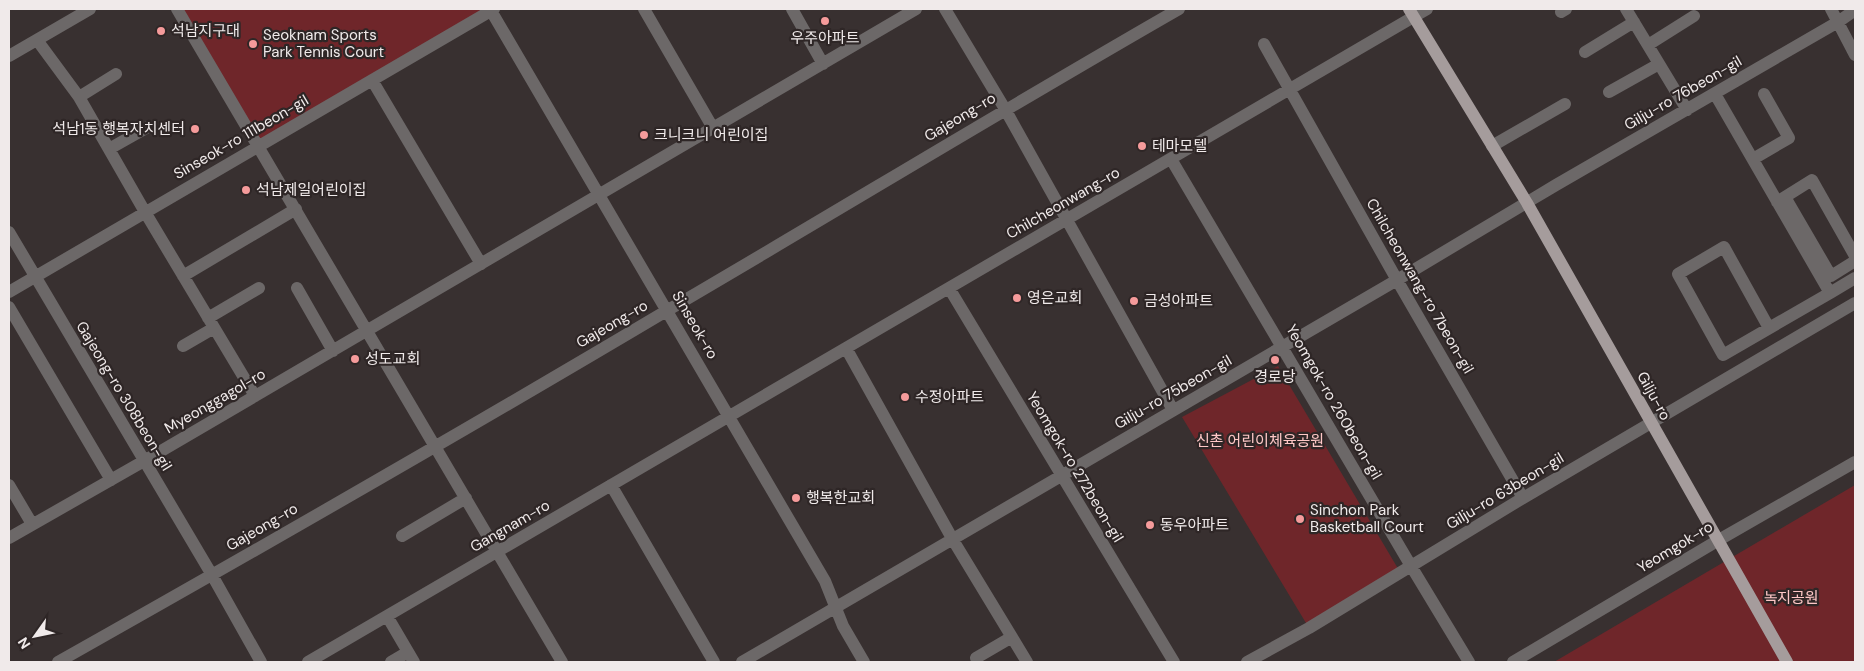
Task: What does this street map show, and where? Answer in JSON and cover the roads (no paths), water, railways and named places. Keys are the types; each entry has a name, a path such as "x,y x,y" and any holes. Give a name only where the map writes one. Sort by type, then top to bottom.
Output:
{"main road":[{"name":"Gilju-ro","path":"1412,12 1527,203 1787,662"}],"street":[{"path":"9,56 90,9"},
{"path":"177,9 562,662"},
{"name":"Sinseok-ro 111beon-gil","path":"9,292 492,9"},
{"name":"Sinseok-ro","path":"492,9 825,581 843,626 864,662"},
{"path":"644,9 713,128"},
{"path":"792,9 823,64"},
{"name":"Myeonggagol-ro","path":"9,538 823,64 897,14 916,9"},
{"path":"945,9 1005,109 1173,410"},
{"name":"Gajeong-ro","path":"58,662 212,575 668,310 1005,109 1179,9"},
{"name":"Chilcheonwang-ro","path":"729,417 1290,90 1412,12 1427,9"},
{"path":"1626,9 1686,110"},
{"path":"1831,9 1855,55"},
{"name":"Gilju-ro 76beon-gil","path":"1527,203 1838,22 1855,10"},
{"path":"1648,45 1694,16"},
{"path":"1585,52 1634,22"},
{"path":"37,40 79,97 255,396"},
{"name":"Chilcheonwang-ro 7beon-gil","path":"1264,44 1396,280 1523,498"},
{"path":"1609,92 1659,64"},
{"path":"79,97 116,74"},
{"path":"372,80 480,264"},
{"path":"1715,94 1752,159 1781,199 1831,276 1855,261"},
{"path":"1752,159 1789,138 1764,94"},
{"path":"1492,146 1564,104"},
{"path":"109,149 148,127"},
{"name":"Yeomgok-ro 260beon-gil","path":"1171,159 1469,662"},
{"path":"1781,199 1812,180 1855,256"},
{"path":"1781,199 1830,293"},
{"name":"Gilju-ro 75beon-gil","path":"742,662 954,540 1527,203"},
{"path":"183,276 296,209"},
{"name":"Gajeong-ro 308beon-gil","path":"9,232 212,575 261,662"},
{"path":"1830,293 1769,328 1765,320 1724,247 1678,274 1723,355 1781,322 1789,317 1830,293 1855,278"},
{"path":"183,346 259,288"},
{"path":"297,288 333,351"},
{"name":"Yeomgok-ro 272beon-gil","path":"950,288 1174,662"},
{"name":"Gilju-ro 63beon-gil","path":"1247,662 1309,628 1523,498 1855,303"},
{"path":"9,307 111,480"},
{"path":"846,348 954,540 1027,662"},
{"name":"Gangnam-ro","path":"308,662 729,417"},
{"name":"Yeomgok-ro","path":"1513,662 1855,462"},
{"path":"9,485 32,524"},
{"path":"611,486 714,662"},
{"path":"402,536 466,498"},
{"path":"387,616 411,657 391,662"},
{"path":"976,658 1012,637"}],"place":[{"name":"우주아파트","path":"825,21"},
{"name":"석남지구대","path":"161,31"},
{"name":"Seoknam Sports Park Tennis Court","path":"253,44"},
{"name":"석남1동 행복자치센터","path":"195,129"},
{"name":"크니크니 어린이집","path":"644,135"},
{"name":"테마모텔","path":"1142,146"},
{"name":"석남제일어린이집","path":"246,190"},
{"name":"영은교회","path":"1017,298"},
{"name":"금성아파트","path":"1134,301"},
{"name":"성도교회","path":"355,359"},
{"name":"경로당","path":"1275,360"},
{"name":"수정아파트","path":"905,397"},
{"name":"행복한교회","path":"796,498"},
{"name":"Sinchon Park Basketball Court","path":"1300,519"},
{"name":"동우아파트","path":"1150,525"}],"park label":[{"name":"신촌 어린이체육공원","path":"1260,441"},
{"name":"녹지공원","path":"1791,598"}]}
